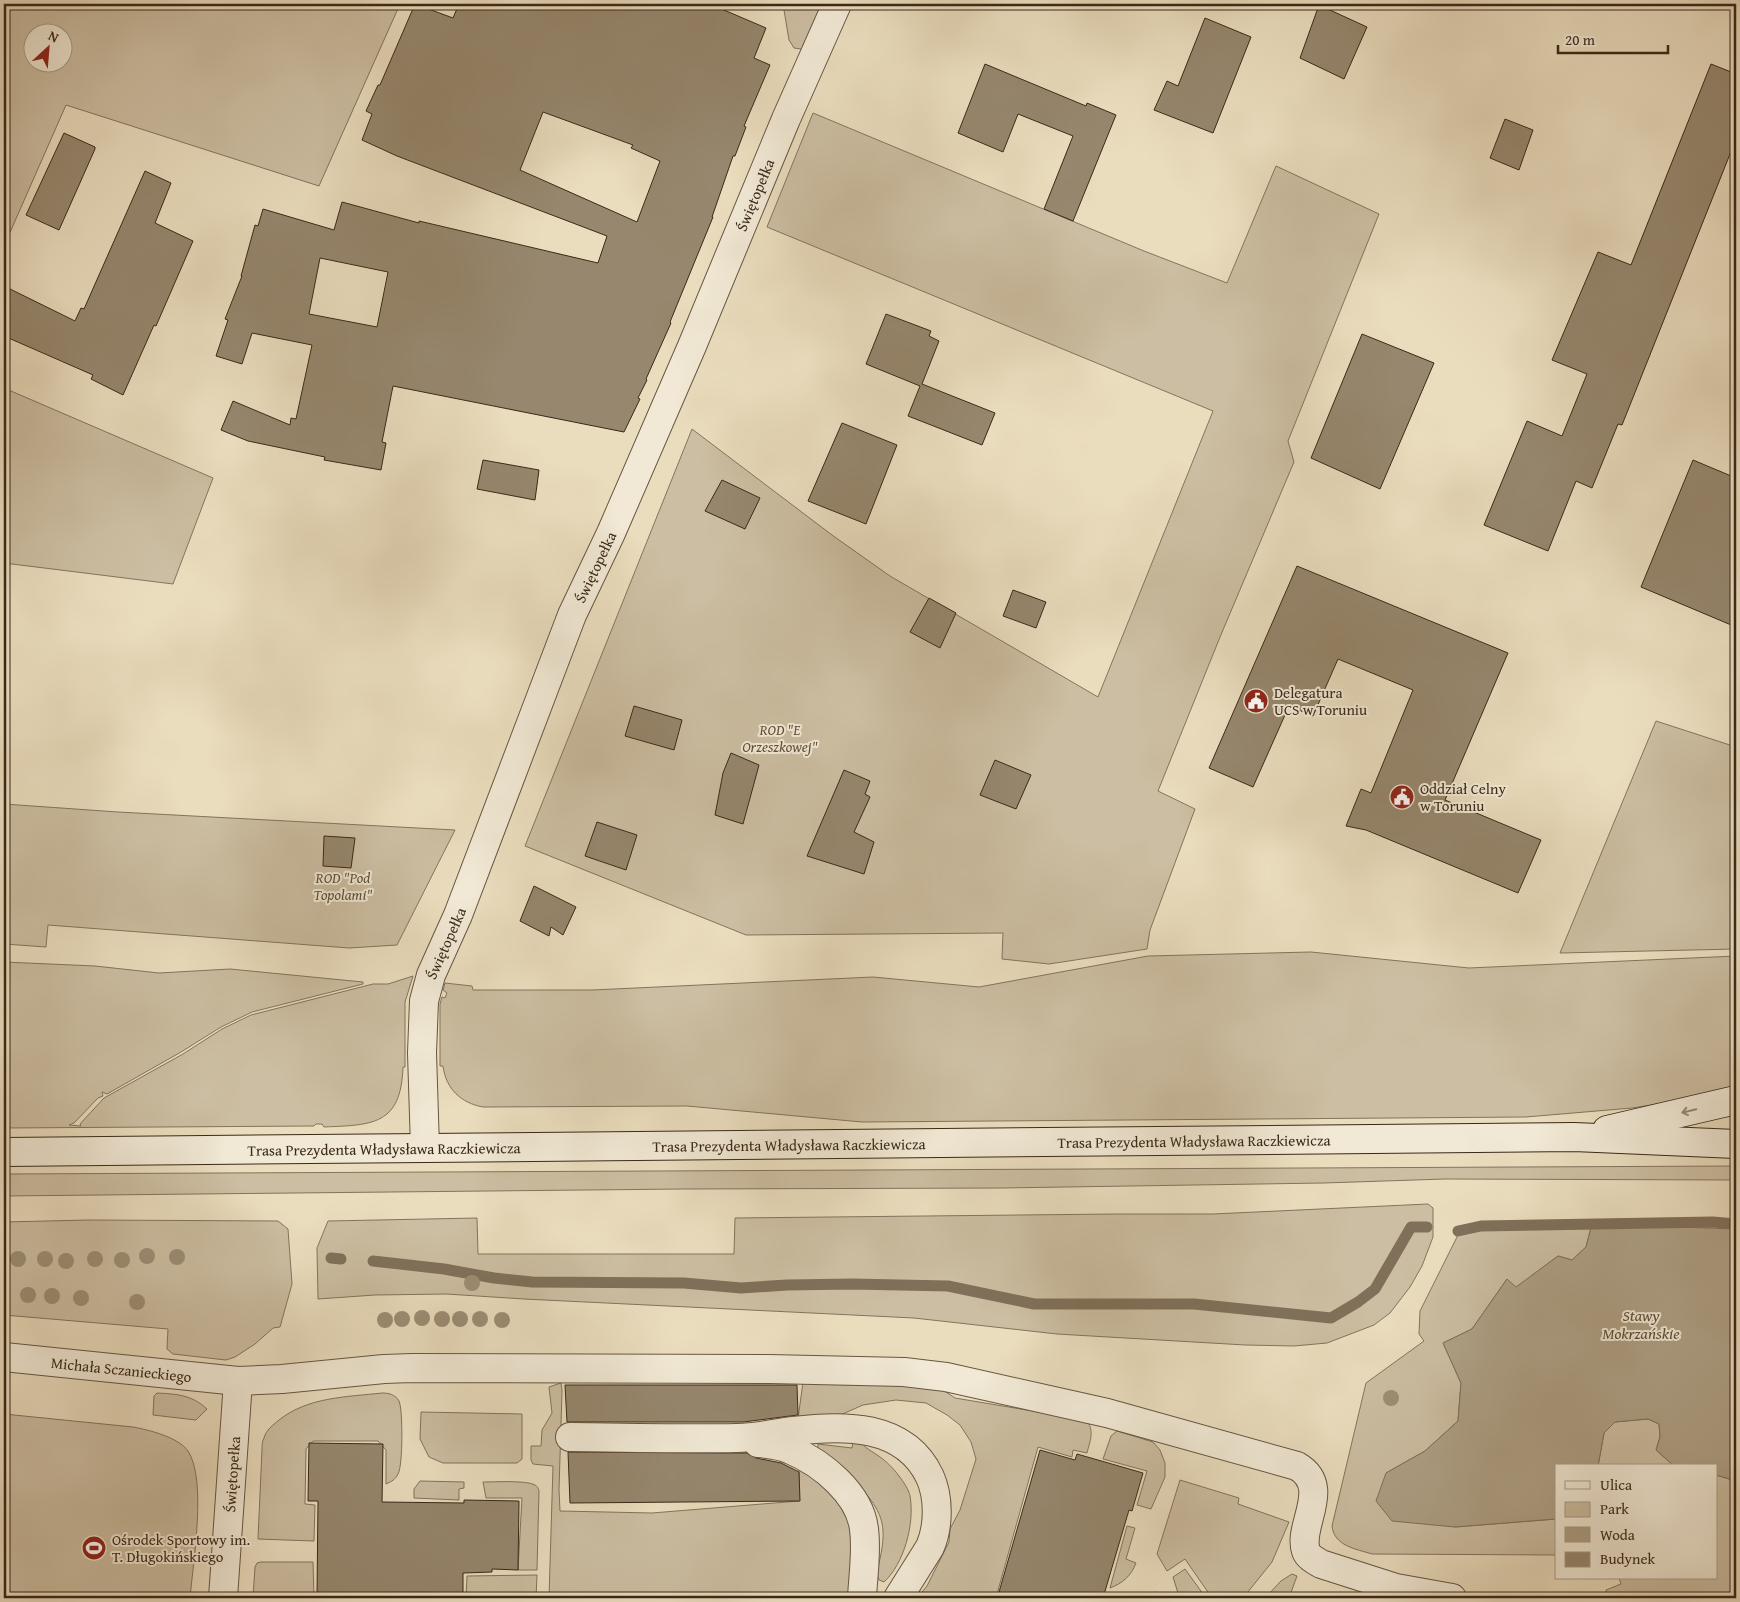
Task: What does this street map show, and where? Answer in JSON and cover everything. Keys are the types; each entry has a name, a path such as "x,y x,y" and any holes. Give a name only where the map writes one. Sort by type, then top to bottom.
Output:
{"street":[{"name":"Świętopełka","path":"425,1148 422,1053 424,1001 431,975 458,914 572,615 619,515 692,346 786,119 837,4"},
{"name":"Trasa Prezydenta Władysława Raczkiewicza","path":"1574,1137 1736,1100"},
{"name":"Trasa Prezydenta Władysława Raczkiewicza","path":"4,1152 1574,1137 1736,1144"},
{"name":"Michała Sczanieckiego","path":"4,1357 238,1380 282,1379 412,1368 769,1369 904,1372 946,1378 1107,1413 1297,1466 1309,1475 1311,1481 1313,1505 1306,1536 1306,1550 1313,1558 1321,1564 1396,1588 1452,1598"},
{"name":"Świętopełka","path":"223,1598 238,1380"},
{"path":"862,1598 865,1542 864,1527 859,1512 849,1495 838,1482 811,1460 790,1449 756,1442 571,1439 749,1438 791,1431 832,1428 880,1433 899,1442 918,1458 927,1470 933,1483 937,1515 932,1540 919,1566 898,1598"}],"green space":[{"path":"4,4 400,4 319,186 66,105 4,246"},
{"path":"783,4 824,4 806,46 801,49 794,48 789,40"},
{"name":"ROD \"E Orzeszkowej\"","path":"813,113 1144,251 1227,283 1276,166 1379,214 1288,441 1294,462 1220,637 1158,791 1195,809 1150,930 1147,949 1049,964 1002,959 1003,933 746,935 525,846 692,429 832,535 890,576 1098,697 1213,411 767,227"},
{"path":"4,388 213,478 173,584 4,563"},
{"path":"1656,721 1736,747 1736,949 1560,953"},
{"name":"ROD \"Pod Topolami\"","path":"4,804 455,830 397,945 349,948 48,925 46,947 4,944"},
{"path":"1311,952 1469,968 1736,956 1736,1087 1690,1099 1632,1108 1526,1117 862,1122 687,1106 483,1107 468,1102 456,1094 447,1082 443,1066 440,1066 440,1004 442,997 445,998 447,993 443,990 445,983 472,986 473,990 592,990 873,977 979,987 1148,956"},
{"path":"4,962 95,966 159,973 230,969 363,982 363,984 252,1012 221,1027 107,1094 102,1092 103,1096 98,1098 74,1123 69,1125 81,1126 80,1124 104,1098 183,1054 222,1029 251,1015 373,984 388,984 413,976 405,1002 405,1067 403,1067 397,1101 390,1111 381,1118 357,1125 324,1127 322,1124 316,1124 314,1126 4,1128"},
{"path":"1736,1166 1736,1180 1445,1179 1324,1183 1001,1188 682,1189 4,1196 4,1174"},
{"path":"1428,1204 1433,1208 1433,1237 1422,1266 1410,1287 1390,1313 1374,1325 1327,1343 1294,1346 1057,1334 914,1318 446,1294 375,1295 318,1299 317,1248 328,1221 477,1218 478,1254 734,1254 735,1218 1213,1214"},
{"path":"89,1220 278,1221 288,1229 292,1284 280,1327 273,1328 255,1344 235,1357 226,1360 173,1354 167,1349 168,1329 4,1315 4,1222"},
{"path":"1592,1224 1586,1247 1572,1260 1558,1256 1516,1288 1507,1279 1472,1329 1443,1343 1461,1383 1458,1421 1425,1451 1386,1473 1455,1527 1555,1519 1555,1555 1372,1554 1347,1546 1337,1538 1332,1526 1366,1383 1424,1341 1419,1334 1420,1311 1458,1235 1481,1226"},
{"path":"927,1379 955,1398 1086,1420 1089,1424 1091,1436 1087,1453 1073,1450 1072,1457 1038,1447 997,1594 1011,1598 917,1598 927,1586 949,1542 950,1529 960,1510 976,1459 971,1442 960,1425 926,1403 896,1400 863,1405 838,1416 798,1419 803,1382"},
{"path":"561,1383 560,1511 652,1513 799,1501 799,1464 816,1473 854,1516 854,1567 847,1598 549,1598 553,1466 533,1464 531,1460 531,1446 541,1446 542,1430 552,1413 549,1387"},
{"path":"157,1393 184,1396 196,1401 207,1409 196,1420 153,1415 154,1396"},
{"path":"382,1393 396,1397 400,1406 402,1449 400,1469 396,1477 386,1484 386,1450 378,1441 313,1441 306,1449 305,1504 315,1505 314,1541 258,1539 262,1445 268,1430 290,1412 315,1402"},
{"path":"421,1412 522,1414 522,1459 517,1463 443,1463 429,1457 420,1439"},
{"name":"Ośrodek Sportowy im. T. Długokińskiego","path":"4,1414 133,1427 163,1435 183,1446 188,1451 194,1464 198,1501 196,1544 190,1598 4,1598"},
{"path":"1648,1419 1659,1424 1660,1437 1656,1450 1672,1464 1598,1464 1604,1433 1615,1422"},
{"path":"1117,1431 1153,1442 1160,1450 1165,1463 1165,1477 1151,1509 1137,1505 1147,1471 1103,1459 1111,1436"},
{"path":"859,1440 892,1468 904,1483 910,1496 911,1518 906,1542 897,1565 884,1582 879,1580 877,1575 883,1536 882,1522 879,1514 865,1493 848,1474 875,1537 818,1459 818,1444 852,1448 853,1442"},
{"path":"1718,1476 1736,1481 1736,1598 1607,1598 1606,1590 1621,1584 1620,1580 1718,1580"},
{"path":"1180,1480 1239,1498 1238,1504 1289,1522 1272,1562 1243,1598 1212,1598 1185,1559 1167,1571 1157,1554"},
{"path":"420,1481 464,1482 464,1488 459,1489 459,1500 414,1498 414,1489"},
{"path":"483,1482 525,1482 531,1483 538,1488 537,1570 518,1570 522,1498 486,1498"},
{"path":"1127,1526 1135,1528 1126,1559 1136,1563 1132,1572 1126,1578 1110,1588"},
{"path":"313,1562 314,1598 253,1598 255,1567 257,1563"},
{"path":"1185,1569 1206,1598 1183,1598 1178,1593 1173,1577"},
{"path":"1292,1574 1297,1576 1289,1598 1265,1598 1281,1581"},
{"path":"537,1575 536,1598 466,1598 467,1576"},
{"path":"1156,1592 1162,1598 1133,1598"}],"water":[{"name":"Stawy Mokrzańskie","path":"1592,1224 1736,1229 1736,1481 1718,1476 1718,1464 1672,1464 1656,1450 1660,1437 1659,1424 1648,1419 1615,1422 1604,1433 1598,1464 1555,1464 1555,1519 1455,1527 1392,1521 1376,1501 1386,1473 1425,1451 1458,1421 1461,1383 1443,1343 1472,1329 1507,1279 1516,1287 1558,1256 1572,1260 1586,1247"}],"building":[{"path":"415,4 453,18 459,4 710,4 766,28 754,58 770,65 744,126 746,127 735,156 733,156 713,217 671,323 638,398 640,399 624,432 393,386 382,442 386,443 381,470 324,460 325,457 248,441 221,430 233,401 290,425 291,418 296,419 312,345 252,333 242,364 216,356 228,320 225,319 242,276 255,225 258,226 263,209 334,230 342,202 419,223 419,221 598,263 607,236 397,156 362,140 372,114 366,111 378,85 380,85","holes":["543,112 633,145 631,148 660,161 637,222 520,170","320,258 388,272 377,327 309,314"]},
{"path":"1319,5 1367,27 1344,79 1300,58"},
{"path":"1205,18 1251,37 1213,133 1154,110 1167,81 1178,86"},
{"path":"985,64 1086,106 1087,103 1116,115 1073,221 1044,209 1073,136 1018,114 1003,152 958,133"},
{"path":"1711,64 1736,74 1736,139 1622,425 1618,424 1592,488 1576,481 1548,551 1484,525 1527,421 1562,436 1587,374 1552,360 1598,252 1631,265"},
{"path":"1505,119 1533,130 1519,170 1490,158"},
{"path":"64,133 95,147 95,149 59,230 26,215"},
{"path":"145,171 171,183 155,223 193,241 123,395 91,379 93,375 4,336 4,286 75,321 81,308 84,309"},
{"path":"886,314 931,331 929,336 939,341 922,384 995,413 982,445 908,416 920,386 866,364"},
{"path":"1362,334 1434,363 1380,489 1311,458"},
{"path":"842,423 897,445 866,524 808,501"},
{"path":"483,460 539,470 535,500 477,489"},
{"path":"1693,460 1736,478 1736,627 1641,587"},
{"path":"722,480 760,498 745,529 705,511"},
{"path":"1297,566 1508,653 1445,800 1541,840 1518,893 1366,830 1346,826 1361,789 1371,793 1413,690 1338,659 1313,716 1289,706 1253,787 1209,768"},
{"path":"1013,590 1046,602 1036,628 1003,616"},
{"path":"929,598 956,613 940,648 910,632"},
{"path":"634,706 682,720 674,750 625,736"},
{"path":"731,753 759,765 743,824 715,815 723,773"},
{"path":"995,760 1031,775 1016,809 980,795"},
{"path":"844,770 870,781 865,794 870,797 854,832 874,842 864,874 807,856"},
{"path":"597,822 637,835 626,870 585,856"},
{"path":"324,836 355,838 351,868 323,866"},
{"path":"534,886 576,907 563,935 551,927 549,936 520,921"},
{"path":"565,1385 797,1385 798,1415 743,1422 567,1422"},
{"path":"309,1443 383,1444 382,1502 464,1503 464,1500 519,1501 518,1570 492,1569 492,1572 463,1573 463,1598 317,1598 318,1501 308,1501"},
{"path":"1040,1450 1075,1460 1077,1454 1143,1473 1132,1511 1129,1510 1103,1598 1021,1598 999,1592"},
{"path":"568,1452 747,1453 756,1458 781,1463 799,1472 800,1501 570,1503"}],"waterway":[{"path":"1458,1231 1481,1226 1713,1222 1736,1224"},
{"path":"373,1261 532,1282 684,1283 741,1288 852,1284 948,1286 1034,1304 1194,1304 1331,1318 1375,1289 1411,1227 1427,1227"},
{"path":"331,1258 341,1259"}],"place":[{"name":"Delegatura UCS w Toruniu","path":"1256,701"},
{"name":"Oddział Celny w Toruniu","path":"1402,797"},
{"name":"Ośrodek Sportowy im. T. Długokińskiego","path":"94,1548"}]}
